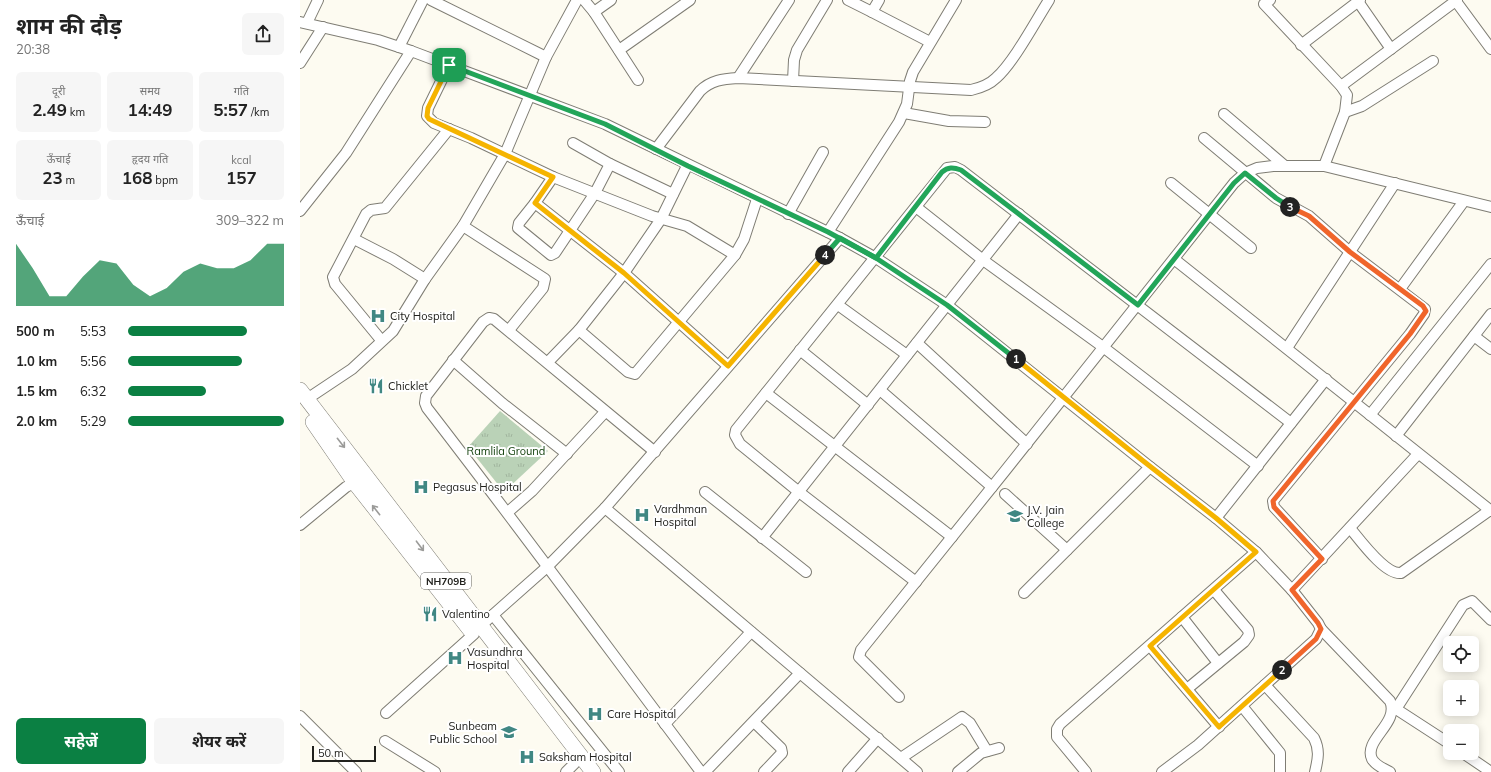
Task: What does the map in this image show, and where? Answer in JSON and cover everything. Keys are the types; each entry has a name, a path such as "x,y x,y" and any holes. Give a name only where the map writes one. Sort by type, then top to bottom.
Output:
{"highway":[{"name":"NH709B","path":"302,398 476,631 574,769"},
{"name":"NH709B","path":"476,631 593,772"}],"street":[{"path":"318,0 303,22 411,51 605,124 688,166 828,232 876,258 947,305 1216,518 1256,552 1292,590 1321,629 1390,701 1394,708 1443,740"},
{"path":"399,47 424,0"},
{"path":"431,0 546,57"},
{"path":"302,398 352,369 381,340 393,331 425,279 463,226 505,154 546,57 577,0"},
{"path":"584,0 594,12 638,80"},
{"path":"594,12 610,0"},
{"path":"619,50 690,0"},
{"path":"738,78 789,0"},
{"path":"793,81 794,60 797,50 827,0"},
{"path":"848,0 930,42"},
{"path":"872,12 879,0"},
{"path":"828,232 904,113 913,72 956,0"},
{"path":"656,149 700,91 708,84 720,80 738,78 971,90 983,87 996,78 1007,66 1049,0"},
{"path":"1301,44 1358,0 1391,49"},
{"path":"1341,86 1456,0 1490,45"},
{"path":"1265,1 1301,44 1347,94 1344,112 1324,166"},
{"path":"300,63 323,27"},
{"path":"300,211 346,153 411,51"},
{"path":"1344,112 1362,106 1433,61"},
{"path":"449,65 428,108 427,116 434,123 449,128 553,177 661,219 687,226 735,255"},
{"path":"904,113 949,121 985,122"},
{"path":"1224,114 1285,166"},
{"path":"381,340 335,284 333,281 334,274 368,212 385,208 449,128"},
{"path":"1204,138 1284,204 1309,216 1350,252 1423,306 1426,311 1273,501 1274,507 1322,559"},
{"path":"573,143 610,164 674,194"},
{"path":"788,214 822,152"},
{"path":"553,177 519,223 518,228 549,255 555,253 595,194 610,164"},
{"path":"548,362 579,330 624,273 661,219 688,166"},
{"path":"899,697 861,660 859,654 1027,444 1102,347 1138,305 1234,183 1245,173 1262,168 1285,166 1324,166 1491,207"},
{"path":"916,582 799,492 736,439 736,430 876,258 942,172 947,168 955,167 961,170 1291,423"},
{"path":"1171,183 1251,248"},
{"path":"1287,348 1395,184"},
{"path":"579,330 632,374 638,371 735,255 744,239 757,199"},
{"path":"1400,289 1464,201"},
{"path":"535,203 624,273 728,366"},
{"path":"916,207 983,260 1102,347 1258,466"},
{"path":"762,538 1019,214"},
{"path":"463,226 545,279 542,288 510,330"},
{"path":"386,713 547,567 605,508 840,238"},
{"path":"354,239 393,259 425,279"},
{"path":"1174,259 1490,510 1401,573 1396,574 1387,569 1350,528"},
{"path":"1370,415 1491,264"},
{"path":"838,305 907,355"},
{"path":"1396,436 1491,314"},
{"path":"655,452 605,412 510,330 494,319 489,318 483,322 426,396 425,403 427,408 508,512 547,567 701,772"},
{"path":"1474,336 1491,350"},
{"path":"917,343 1027,444"},
{"path":"800,350 868,405"},
{"path":"453,360 502,403 568,454"},
{"path":"1216,518 1326,379"},
{"path":"880,390 992,487"},
{"path":"766,393 952,537"},
{"path":"508,512 532,491 568,454 605,412"},
{"path":"1292,590 1418,454"},
{"path":"1024,593 1150,467"},
{"path":"300,525 346,487 361,479"},
{"path":"705,492 806,572"},
{"path":"1005,494 1067,550"},
{"path":"605,508 917,772"},
{"path":"1086,772 1057,736 1057,729 1256,552"},
{"path":"1187,689 1244,642 1249,635 1248,630 1214,590"},
{"path":"1390,772 1377,764 1372,758 1371,752 1374,744 1392,715 1394,708 1463,605 1472,601 1491,620"},
{"path":"493,615 619,772"},
{"path":"1182,617 1218,663"},
{"path":"1162,772 1219,727 1316,639 1321,629"},
{"path":"665,724 751,632"},
{"path":"1150,646 1219,727"},
{"path":"705,772 800,673"},
{"path":"1265,685 1314,738 1319,752 1315,772"},
{"path":"1242,706 1280,753 1280,772"},
{"path":"300,716 356,772"},
{"path":"901,758 962,717 970,723 987,751"},
{"path":"754,722 781,748 782,753 764,772"},
{"path":"848,772 878,738"},
{"path":"385,742 434,772"},
{"path":"958,772 976,756 999,748"},
{"path":"1473,760 1491,772"}],"green space":[{"name":"Ramlila Ground","path":"500,411 548,451 504,492 468,447"}],"place":[{"name":"City Hospital","path":"378,316"},
{"name":"Chicklet","path":"376,386"},
{"name":"Pegasus Hospital","path":"421,487"},
{"name":"Vardhman Hospital","path":"642,515"},
{"name":"J.V. Jain College","path":"1015,516"},
{"name":"Valentino","path":"430,614"},
{"name":"Vasundhra Hospital","path":"455,658"},
{"name":"Care Hospital","path":"595,714"},
{"name":"Sunbeam Public School","path":"509,732"},
{"name":"Saksham Hospital","path":"527,757"}],"route":[{"path":"449,65 428,108 427,116 429,119 434,123 480,142 553,177 535,203 624,273 728,366 840,238 876,258 942,172 947,168 955,167 961,170 1138,305 1234,183 1245,173 1284,204 1309,216 1350,252 1423,306 1426,311 1410,334 1273,501 1272,504 1274,507 1322,559 1292,590 1321,629 1316,639 1219,727 1150,646 1256,552 1239,536 947,305 876,258 840,238 828,232 688,166 605,124 449,65"}]}
